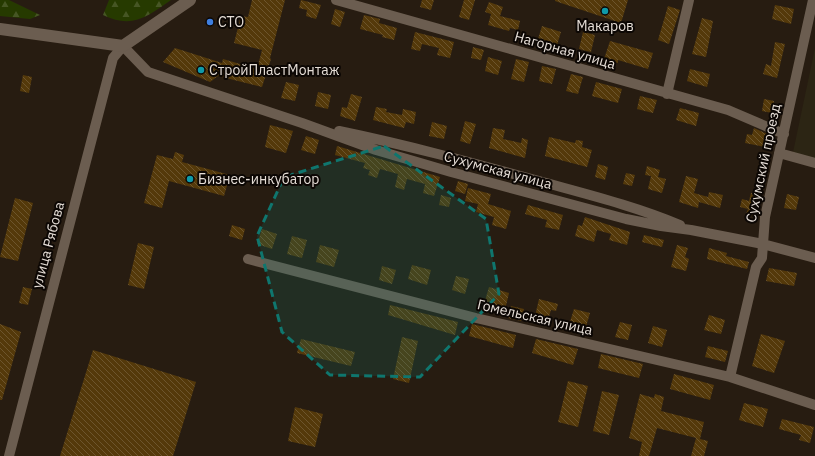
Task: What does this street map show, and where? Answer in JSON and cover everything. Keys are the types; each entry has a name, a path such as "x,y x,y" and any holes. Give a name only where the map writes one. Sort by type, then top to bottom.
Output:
{"street":[{"name":"улица Рябова","path":"9,456 113,58 123,46 190,0"},
{"name":"Нагорная улица","path":"336,0 728,110 784,134"},
{"path":"667,94 689,0"},
{"name":"Сухумский проезд","path":"730,377 756,267 762,258 765,217 813,0"},
{"path":"0,29 123,46"},
{"name":"Сухумская улица","path":"123,46 148,72 302,123 376,150 451,172 626,219 763,244 815,258"},
{"name":"Сухумская улица","path":"302,123 415,148 629,206 691,230"},
{"path":"779,153 815,163"},
{"name":"Гомельская улица","path":"248,259 476,318 730,377 815,405"}],"highlighted area":[{"path":"384,146 486,219 499,294 420,377 330,375 282,332 257,236 284,177"}],"shaded area":[{"path":"815,48 815,166 792,157"}],"green space":[{"path":"0,0 9,0 40,15 30,19 0,16"},
{"path":"109,0 171,0 147,16 131,21 122,21 103,15"}],"building":[{"path":"252,0 285,0 270,58 271,59 262,87 218,76 210,82 163,62 175,48 222,63 223,59 257,69 262,50 234,43 241,16 248,17"},
{"path":"301,0 321,5 316,19 306,16 307,10 299,8"},
{"path":"422,0 434,0 431,10 420,7"},
{"path":"464,0 475,0 469,20 459,17"},
{"name":"Макаров","path":"555,0 628,0 621,23"},
{"path":"489,2 503,7 500,16 520,21 518,30 510,28 509,31 488,25 491,14 485,12"},
{"path":"775,5 794,9 791,24 772,19"},
{"path":"668,6 680,10 669,44 658,40"},
{"path":"335,9 345,12 340,27 331,24"},
{"path":"364,15 380,19 379,23 397,28 394,40 382,37 383,35 360,29"},
{"path":"702,18 713,21 706,57 692,54"},
{"path":"542,26 561,32 557,45 538,39"},
{"path":"415,32 454,42 450,58 437,55 439,48 422,44 420,51 411,49"},
{"path":"583,32 595,35 591,52 579,49"},
{"path":"610,41 653,53 648,69 618,60 618,63 604,59"},
{"path":"775,42 785,44 777,78 763,74 766,64 771,66"},
{"path":"473,47 484,50 481,60 471,58"},
{"path":"488,57 502,61 498,75 485,71"},
{"path":"516,59 529,62 524,82 511,79"},
{"path":"542,66 556,69 552,84 539,81"},
{"path":"690,69 710,74 707,87 687,81"},
{"path":"571,74 583,77 578,94 566,91"},
{"path":"23,75 32,77 29,93 20,91"},
{"path":"286,82 299,85 295,101 281,98"},
{"path":"596,82 622,89 618,103 592,96"},
{"path":"318,92 331,95 328,109 315,106"},
{"path":"351,94 362,97 355,121 340,116 342,107 347,108"},
{"path":"640,96 657,100 653,113 637,109"},
{"path":"764,99 774,101 772,113 762,111"},
{"path":"376,107 387,109 386,112 402,115 403,109 416,112 414,124 406,122 404,128 373,120"},
{"path":"680,108 699,113 696,126 676,120"},
{"path":"465,121 476,124 470,144 460,141"},
{"path":"432,122 447,126 444,139 429,136"},
{"path":"270,125 293,131 286,153 265,147"},
{"path":"493,128 505,130 503,139 521,143 522,138 528,140 525,158 489,148"},
{"path":"754,128 767,134 765,147 745,143 747,134 752,135"},
{"path":"306,136 319,140 315,154 301,150"},
{"path":"549,137 575,143 576,140 583,141 582,147 592,150 587,167 545,156"},
{"path":"337,146 440,177 434,196 423,193 425,184 407,179 404,190 395,187 398,174 380,169 377,178 368,175 370,170 363,168 365,163 335,155"},
{"name":"Бизнес-инкубатор","path":"175,152 184,155 182,162 230,175 224,196 169,181 162,208 144,203 157,155 173,159"},
{"path":"598,164 608,167 605,180 595,177"},
{"path":"647,166 660,170 658,177 666,179 662,193 648,189 651,176 645,175"},
{"path":"626,173 635,175 632,186 623,184"},
{"path":"686,176 698,179 694,193 708,197 709,192 723,195 720,208 699,202 698,208 679,202"},
{"path":"458,181 468,184 465,194 455,191"},
{"path":"468,188 491,194 488,204 511,211 506,229 492,225 494,217 476,212 478,204 465,201"},
{"path":"751,193 760,195 755,216 746,214 748,209 740,207 742,199 749,201"},
{"path":"787,194 799,197 796,210 784,208"},
{"path":"441,195 451,198 449,207 439,205"},
{"path":"15,198 33,203 18,261 0,257"},
{"path":"528,205 563,215 559,230 545,227 547,220 525,214"},
{"path":"585,217 630,232 627,245 609,240 611,234 597,230 594,242 575,236 578,225 582,226"},
{"path":"232,225 245,229 242,240 229,236"},
{"path":"262,229 277,234 272,249 257,244"},
{"path":"644,235 664,240 662,247 642,242"},
{"path":"292,236 307,240 302,258 287,254"},
{"path":"138,243 154,247 144,289 128,285"},
{"path":"320,245 339,250 334,267 316,262"},
{"path":"677,245 688,248 685,257 689,259 686,271 671,267"},
{"path":"709,248 727,253 726,256 749,262 747,269 707,259"},
{"path":"412,265 431,270 427,285 408,279"},
{"path":"382,266 396,270 392,284 379,280"},
{"path":"769,268 797,273 794,286 766,281"},
{"path":"456,276 469,279 465,294 452,290"},
{"path":"23,287 32,289 28,305 19,303"},
{"path":"489,287 509,293 505,310 484,304"},
{"path":"539,299 558,304 556,311 551,310 548,320 535,316"},
{"path":"390,305 458,322 455,335 388,315"},
{"path":"511,306 524,309 521,321 508,318"},
{"path":"574,309 590,313 585,330 569,325"},
{"path":"709,315 725,320 721,334 704,330"},
{"path":"620,322 632,325 628,340 615,337"},
{"path":"0,324 21,332 2,400 0,400"},
{"path":"472,324 516,335 513,348 469,336"},
{"path":"653,326 667,330 662,347 648,343"},
{"path":"761,334 785,341 774,373 752,366"},
{"path":"402,337 418,341 409,383 393,379"},
{"path":"301,339 355,352 351,366 297,353"},
{"path":"536,339 578,349 573,365 532,353"},
{"path":"708,346 728,351 725,362 705,357"},
{"path":"93,350 196,382 173,456 60,456"},
{"path":"601,354 643,364 639,378 598,368"},
{"path":"674,374 714,385 710,400 670,389"},
{"path":"568,381 588,386 578,427 558,422"},
{"path":"602,391 619,395 609,435 593,431"},
{"path":"640,394 654,398 655,394 664,397 661,411 704,422 700,439 657,428 649,456 639,456 642,442 629,438"},
{"path":"744,403 768,409 763,427 739,420"},
{"path":"295,407 323,414 315,447 288,441"},
{"path":"782,419 814,427 810,443 799,440 801,435 779,429"},
{"path":"696,438 708,441 704,456 691,456"}],"place":[{"name":"Макаров","path":"605,11"},
{"name":"СТО","path":"210,22"},
{"name":"СтройПластМонтаж","path":"201,70"},
{"name":"Бизнес-инкубатор","path":"190,179"}]}
